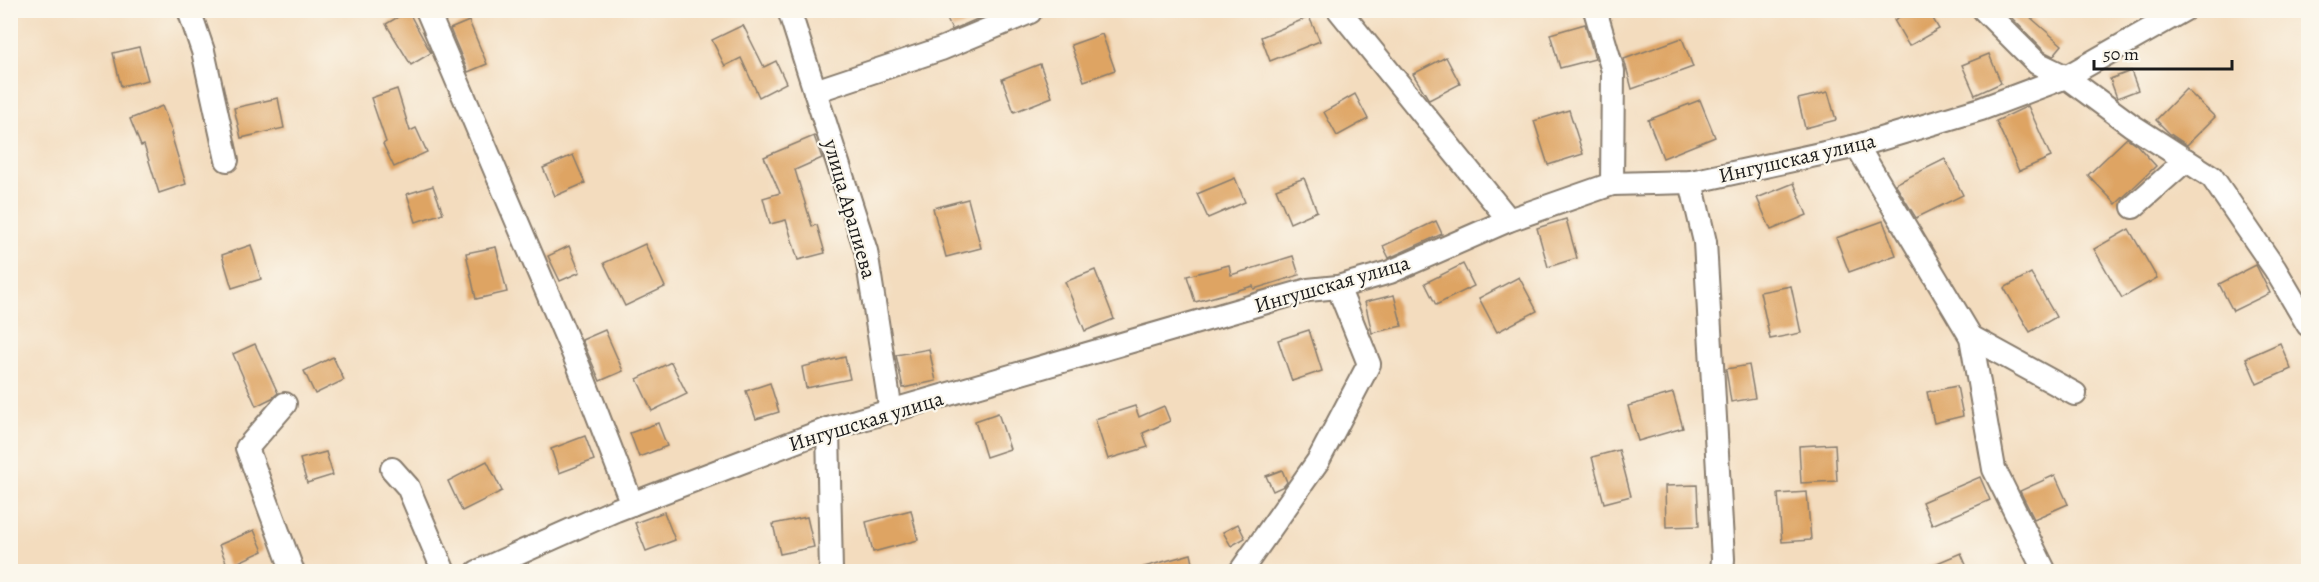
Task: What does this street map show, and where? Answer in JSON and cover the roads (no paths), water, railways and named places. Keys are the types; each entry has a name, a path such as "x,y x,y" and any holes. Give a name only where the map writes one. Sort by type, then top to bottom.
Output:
{"street":[{"path":"189,10 203,51 227,160"},
{"path":"427,10 574,357 632,504"},
{"name":"улица Арапиева","path":"789,10 866,251 891,411"},
{"path":"1339,10 1509,220"},
{"path":"1595,10 1613,71 1612,184"},
{"path":"1984,10 2037,63 2066,77 2131,125 2212,177 2275,269 2308,325"},
{"name":"Ингушская улица","path":"477,572 632,504 828,429 1308,290 1338,287 1390,272 1509,220 1612,184 1691,182 1857,146 1981,109 2066,77 2184,10"},
{"path":"815,91 941,49 1030,12"},
{"path":"1857,146 1971,337 1994,469 2045,572"},
{"path":"2133,207 2186,160"},
{"path":"1691,182 1705,242 1722,572"},
{"path":"1240,572 1318,461 1369,364 1338,287"},
{"path":"1971,337 2075,394"},
{"path":"285,404 247,448 293,572"},
{"path":"828,429 831,572"},
{"path":"392,469 408,487 444,572"}]}
